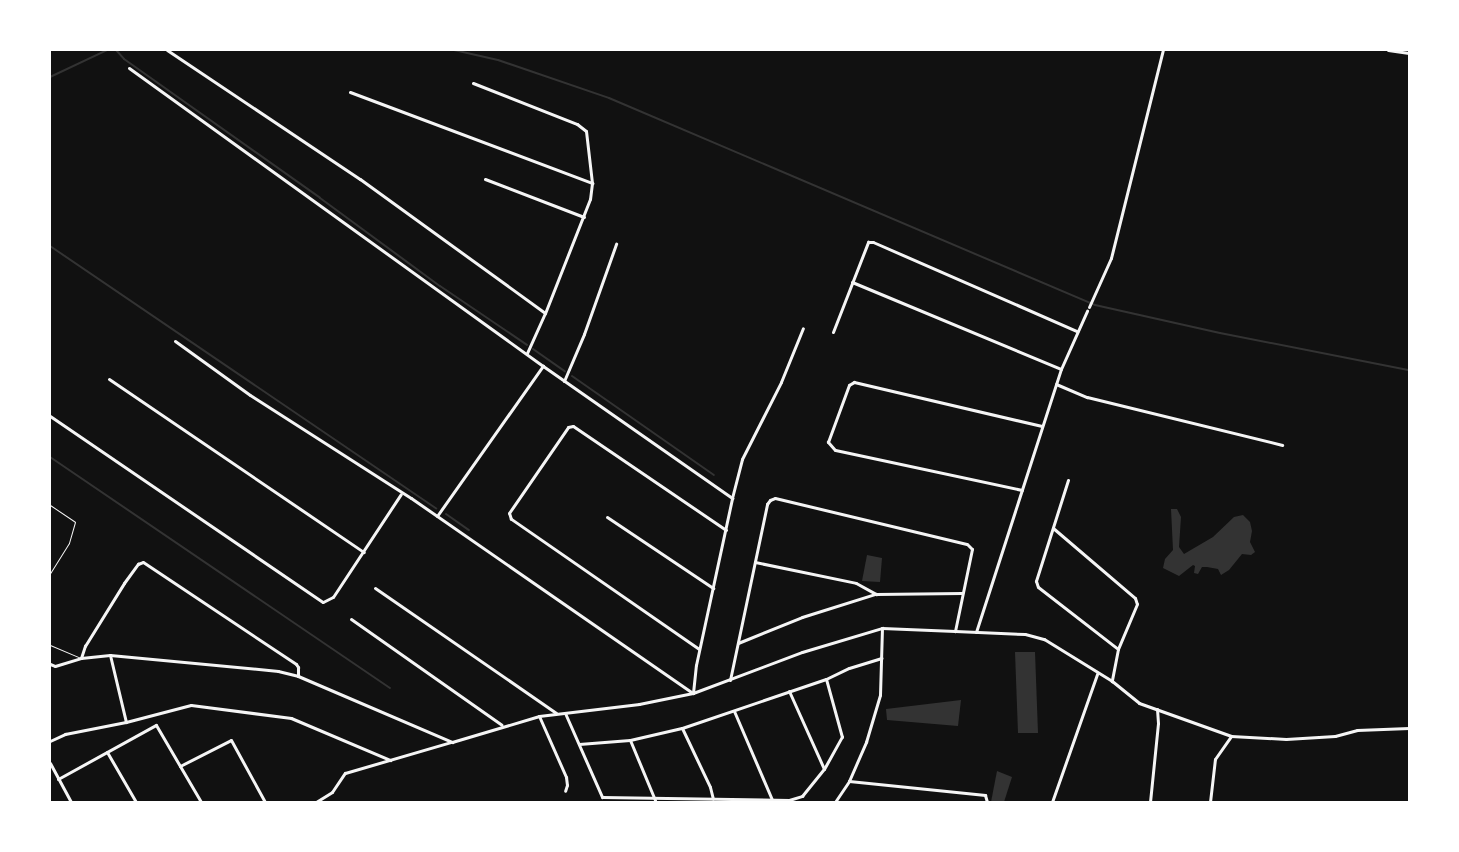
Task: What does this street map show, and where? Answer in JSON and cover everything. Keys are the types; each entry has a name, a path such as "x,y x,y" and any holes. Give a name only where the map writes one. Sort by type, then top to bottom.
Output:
{"street":[{"path":"167,50 353,174 545,313"},
{"path":"976,632 1061,368 1111,258 1163,50"},
{"path":"1388,50 1409,52"},
{"path":"129,68 564,381 732,498"},
{"path":"473,83 576,124 586,131 592,183 584,216 527,353"},
{"path":"350,92 592,183"},
{"path":"485,179 584,216"},
{"path":"833,332 868,242 873,242 1077,331"},
{"path":"564,381 584,334 616,244"},
{"path":"852,282 1061,368"},
{"path":"693,693 699,649 742,460 781,382 803,328"},
{"path":"175,341 250,395 437,516 693,693"},
{"path":"437,516 543,366"},
{"path":"109,379 364,552"},
{"path":"1022,490 835,450 828,442 849,385 854,382 1042,426"},
{"path":"1056,384 1087,397 1282,445"},
{"path":"50,416 323,602 333,597 401,494"},
{"path":"699,649 511,519 509,513 570,425 726,530"},
{"path":"1068,480 1036,581 1038,587 1118,649"},
{"path":"730,680 767,504 770,500 776,498 967,544 972,549 955,631"},
{"path":"607,517 713,588"},
{"path":"1053,528 1135,598 1137,604 1118,649 1112,682"},
{"path":"80,658 85,646 124,583 138,564 143,562 296,664 298,676"},
{"path":"755,562 856,583 876,594"},
{"path":"375,588 556,713"},
{"path":"738,643 802,617 876,594 962,594"},
{"path":"351,619 502,726"},
{"path":"835,802 849,781 866,742 880,695 882,628"},
{"path":"316,802 332,792 346,773 540,716 656,701 693,693 802,652 882,628 1025,634 1044,639 1112,682 1139,703 1230,736 1286,739 1335,736 1357,730 1409,728"},
{"path":"50,671 55,666 80,658 110,655 278,671 298,676 452,742"},
{"path":"110,655 126,722"},
{"path":"579,744 630,740 682,728 882,658"},
{"path":"50,664 55,666"},
{"path":"1052,802 1097,674"},
{"path":"565,713 602,797 773,802 789,800 802,796 824,769 842,738 826,679"},
{"path":"789,691 824,769"},
{"path":"50,741 65,734 126,722 191,705 291,718 390,760"},
{"path":"1150,802 1158,723 1157,709"},
{"path":"734,711 773,802"},
{"path":"540,716 566,777 567,785 565,791"},
{"path":"58,779 156,725 201,802"},
{"path":"682,728 713,799"},
{"path":"1210,802 1215,759 1230,736"},
{"path":"180,766 231,740 265,802"},
{"path":"630,740 655,800"},
{"path":"108,752 136,802"},
{"path":"50,763 71,802"},
{"path":"849,781 985,795 987,802"}],"lane":[{"path":"50,505 75,522 69,543 50,573"},
{"path":"50,645 80,658"}],"shaded area":[{"path":"1171,509 1177,509 1181,517 1179,547 1184,554 1213,537 1234,517 1243,515 1250,522 1252,531 1250,542 1255,552 1251,555 1242,554 1229,570 1221,575 1218,569 1207,567 1202,567 1198,574 1194,573 1195,566 1193,565 1179,576 1163,568 1165,559 1173,550"},
{"path":"867,555 882,558 880,582 862,581"},
{"path":"1015,652 1035,652 1038,733 1018,733"},
{"path":"961,700 958,726 887,720 886,709"},
{"path":"997,771 1012,777 1004,802 991,802"}],"waterway":[{"path":"50,77 107,50"},
{"path":"116,50 124,59 440,286 527,345"},
{"path":"454,50 498,60 609,98 1095,305 1220,333 1409,370"},
{"path":"50,246 436,508"},
{"path":"533,349 565,371"},
{"path":"572,376 714,475"},
{"path":"50,457 390,688"},
{"path":"446,514 469,530"}]}
